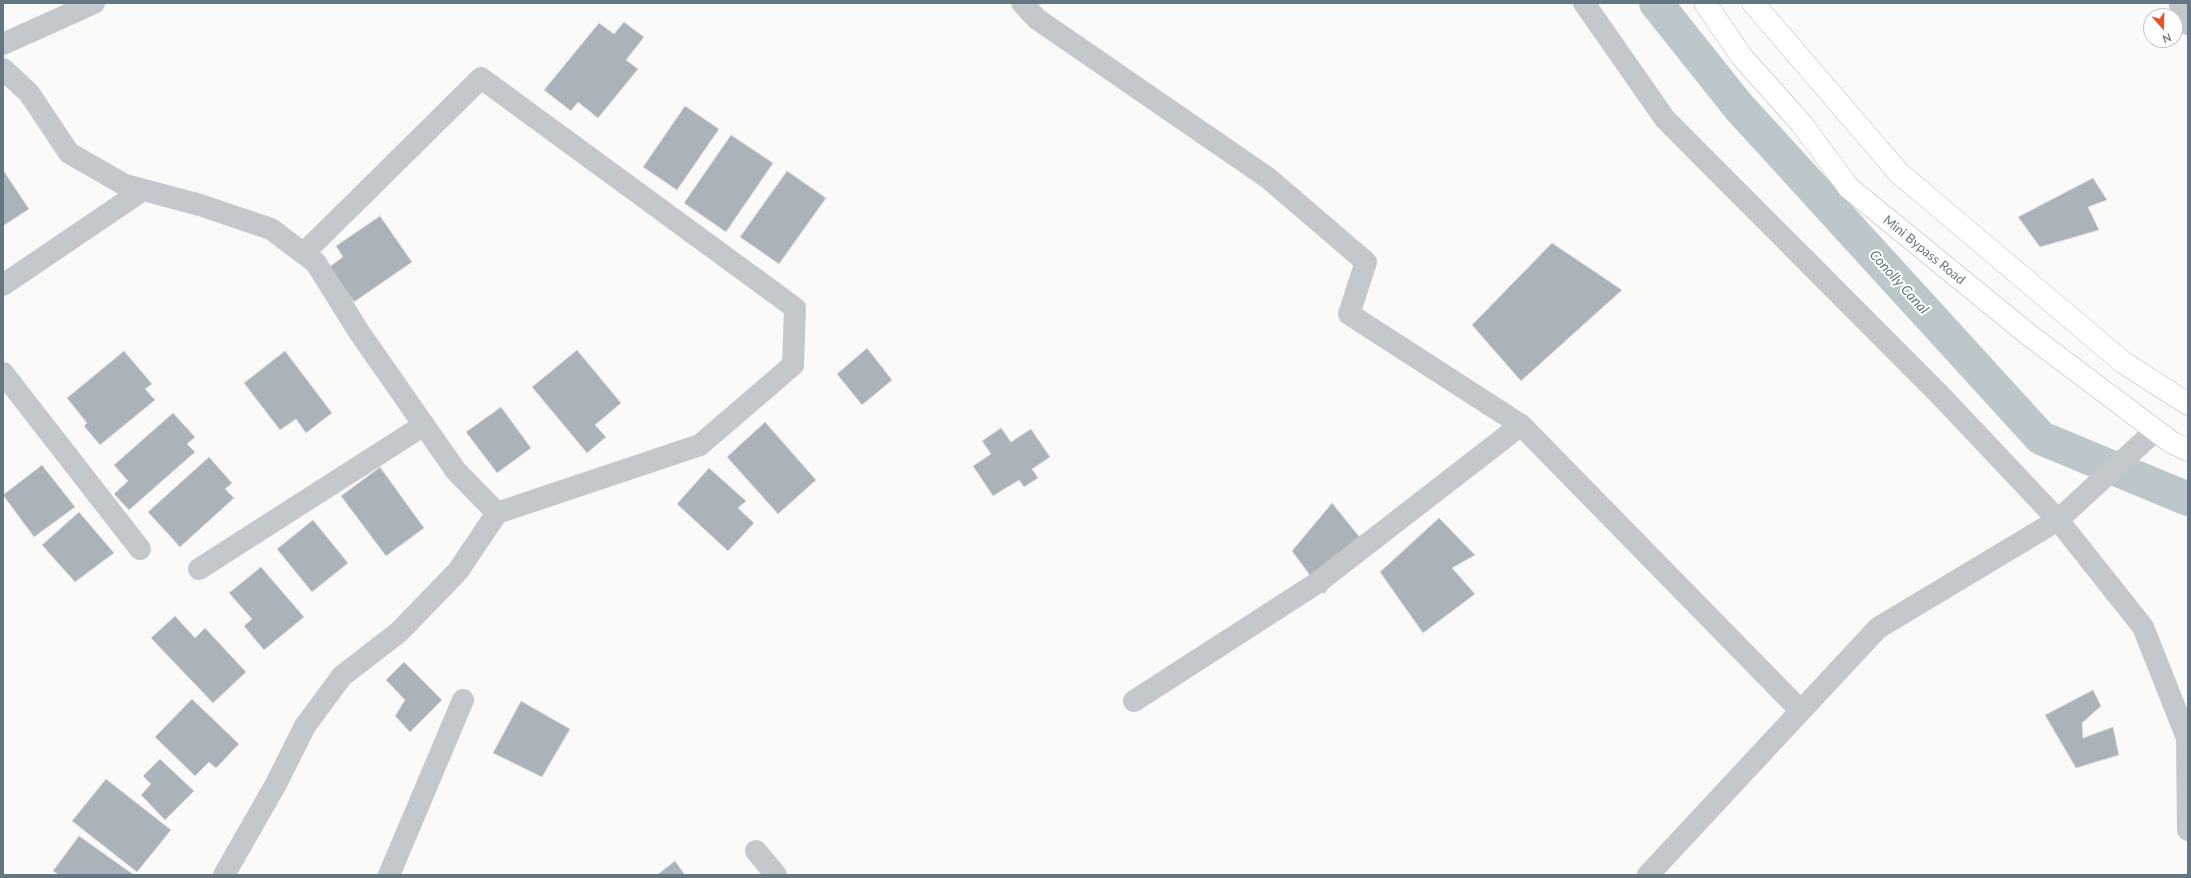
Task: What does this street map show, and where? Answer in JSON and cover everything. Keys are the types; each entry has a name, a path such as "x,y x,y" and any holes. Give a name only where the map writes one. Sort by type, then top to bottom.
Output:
{"main road":[{"name":"Mini Bypass Road","path":"1705,3 1742,57 1802,123 1849,188 2029,335 2155,431 2171,442 2188,450"},
{"path":"1753,3 1899,173 2124,363 2188,404"}],"street":[{"path":"3,44 94,3"},
{"path":"1022,3 1037,19 1268,178 1366,262 1349,314 1521,424 1801,710"},
{"path":"1584,3 1665,119 1941,396 2059,519 2144,627 2187,738 2188,830"},
{"path":"2183,3 2180,5 2188,24"},
{"path":"3,69 29,93 69,153 125,186 200,205 271,229 316,263 359,332 456,471 497,513"},
{"path":"224,875 276,784 304,726 342,676 399,632 458,571 497,513 700,445 792,365 795,308 481,78 304,253"},
{"path":"3,285 143,190"},
{"path":"3,373 140,549"},
{"path":"1134,701 1317,583 1521,424"},
{"path":"199,569 424,425"},
{"path":"1648,875 1878,628 2059,519 2155,431"},
{"path":"389,875 463,700"},
{"path":"756,851 776,875"}],"building":[{"path":"624,22 644,37 626,60 638,69 598,118 578,102 571,111 544,90 599,23 614,34"},
{"path":"685,106 719,129 677,190 643,167"},
{"path":"731,135 773,163 726,232 684,203"},
{"path":"3,170 29,209 3,226"},
{"path":"787,171 826,198 779,264 740,237"},
{"path":"2093,178 2107,200 2088,207 2099,230 2040,247 2018,217"},
{"path":"380,216 412,262 354,302 329,267 343,257 336,246"},
{"path":"1552,243 1622,290 1521,381 1472,325"},
{"path":"867,348 892,380 862,405 837,374"},
{"path":"577,350 621,403 595,425 606,437 587,453 532,387"},
{"path":"124,351 152,384 145,389 155,400 100,445 84,426 87,423 67,398"},
{"path":"285,351 332,413 306,433 296,419 280,430 244,383"},
{"path":"501,407 531,448 497,473 466,432"},
{"path":"173,413 195,437 187,444 195,452 129,510 114,494 128,481 114,465"},
{"path":"765,422 816,480 778,514 727,457"},
{"path":"1001,428 1011,442 1031,429 1050,457 1032,469 1038,478 1024,487 1019,480 993,496 973,466 991,454 982,441"},
{"path":"209,457 232,483 225,489 234,498 180,547 148,512"},
{"path":"42,465 75,507 34,537 3,495"},
{"path":"380,467 424,528 386,556 341,496"},
{"path":"709,468 746,501 738,508 754,523 728,551 677,504"},
{"path":"1332,503 1362,540 1324,594 1292,551"},
{"path":"79,512 114,553 75,582 42,545"},
{"path":"1439,518 1475,555 1452,568 1475,594 1423,633 1380,572"},
{"path":"313,520 348,563 312,592 277,549"},
{"path":"261,567 304,617 264,650 244,626 252,619 229,593"},
{"path":"175,616 195,638 205,628 246,672 213,703 151,638"},
{"path":"404,662 442,700 410,732 395,716 405,700 386,680"},
{"path":"2093,690 2101,706 2082,723 2083,738 2113,727 2119,755 2076,768 2045,715"},
{"path":"192,699 239,744 216,768 209,762 195,776 155,737"},
{"path":"521,701 570,729 542,777 493,753"},
{"path":"160,759 194,791 165,820 141,795 151,784 143,776"},
{"path":"106,779 171,830 137,872 72,821"},
{"path":"79,836 134,875 59,875 53,871"},
{"path":"675,861 685,875 657,875"}],"waterway":[{"name":"Conolly Canal","path":"1656,3 1738,106 2041,438 2188,499"}]}
